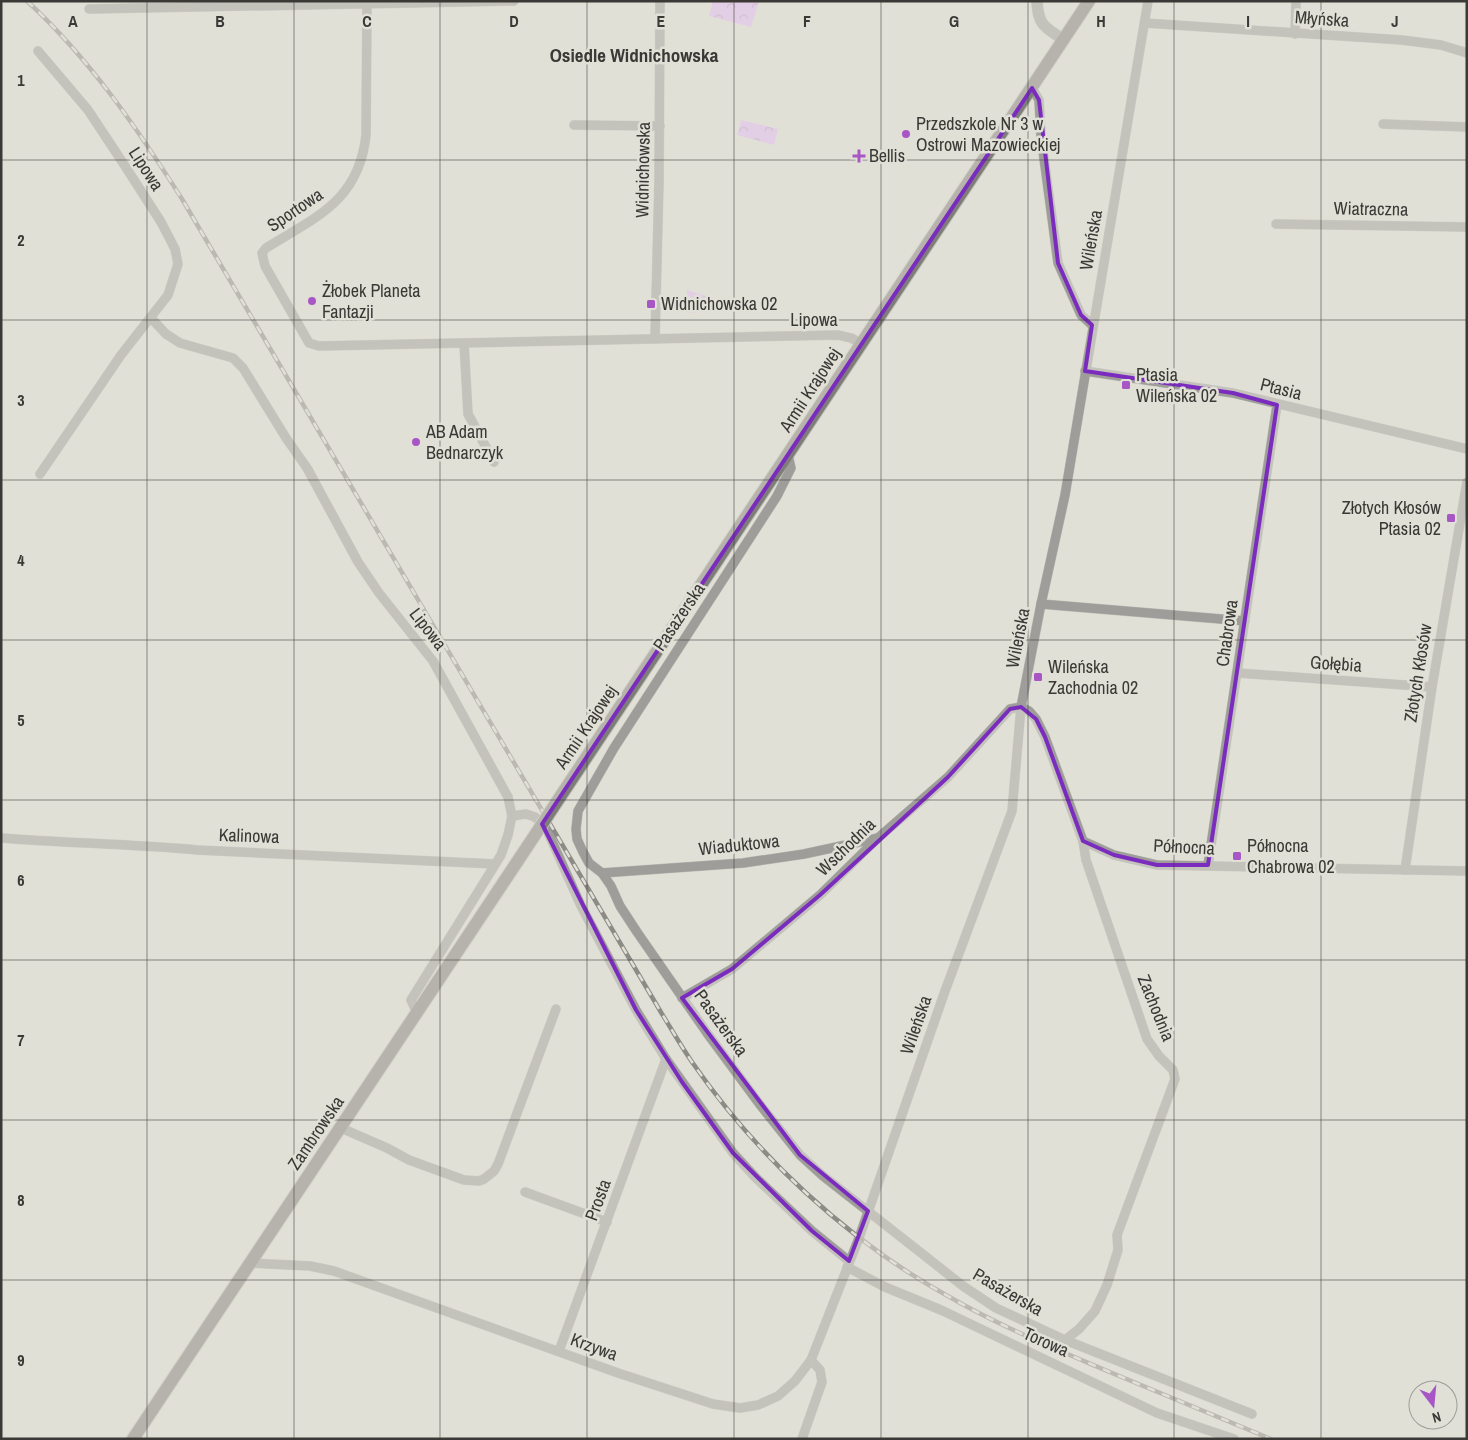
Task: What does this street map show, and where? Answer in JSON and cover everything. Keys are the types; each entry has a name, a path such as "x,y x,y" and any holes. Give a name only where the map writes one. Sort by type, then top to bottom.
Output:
{"main road":[{"name":"Armii Krajowej","path":"527,847 1089,1"},
{"name":"Zambrowska","path":"133,1439 527,847"}],"street":[{"path":"89,9 514,1"},
{"name":"Widnichowska","path":"655,339 660,126 660,1"},
{"path":"1038,1 1038,15 1042,24 1064,40"},
{"name":"Wileńska","path":"848,1264 947,986 1012,811 1021,707 1065,495 1092,325 1148,1"},
{"path":"1295,34 1296,1"},
{"name":"Sportowa","path":"313,345 309,342 265,266 262,253 266,248 328,209 342,196 353,181 358,170 366,135 367,3"},
{"name":"Młyńska","path":"1145,22 1432,44 1442,45 1467,53"},
{"name":"Lipowa","path":"38,51 88,110 161,222 175,249 178,264 168,296 121,355 40,474"},
{"path":"1032,88 1039,100 1040,136 1058,263 1081,315 1092,325"},
{"path":"1383,124 1467,127"},
{"path":"574,125 660,126"},
{"name":"Wiatraczna","path":"1276,224 1467,227"},
{"name":"Lipowa","path":"151,318 166,334 180,343 233,358 243,368 306,468 358,562 379,593 433,661 508,797 512,816"},
{"name":"Lipowa","path":"313,345 838,335 862,344"},
{"path":"464,343 468,414 494,462"},
{"name":"Ptasia","path":"1085,371 1233,393 1467,449"},
{"name":"Chabrowa","path":"1208,865 1277,405"},
{"name":"Pasażerska","path":"788,455 791,468 777,496 614,748 578,811 576,829 578,839 589,863 602,873 637,932 682,998 761,1106 800,1155 823,1176 963,1286 996,1308 1065,1340 1252,1414"},
{"name":"Złotych Kłosów","path":"1405,870 1432,687 1467,482"},
{"path":"1041,604 1245,621"},
{"name":"Gołębia","path":"1238,673 1432,687"},
{"name":"Wschodnia","path":"682,998 732,969 820,895 878,838 948,777 1010,709 1021,707"},
{"name":"Zachodnia","path":"1021,707 1036,719 1046,737 1083,840 1086,860 1147,1039 1159,1056 1173,1070 1175,1079 1117,1235 1118,1250 1107,1285 1095,1311 1079,1329 1065,1340"},
{"name":"Torowa","path":"512,816 526,814 535,817 546,828 581,906 637,1012 666,1059 734,1153 812,1232 848,1264 885,1287 941,1310 1157,1413 1234,1439"},
{"path":"417,1013 411,1000 501,855 512,816"},
{"name":"Kalinowa","path":"1,838 76,844 496,864"},
{"name":"Wiaduktowa","path":"602,873 743,864 804,854 878,838"},
{"name":"Północna","path":"1083,840 1114,855 1157,865 1467,872"},
{"path":"341,1128 387,1148 404,1158 464,1180 479,1181 489,1177 498,1164 556,1009"},
{"name":"Prosta","path":"559,1352 666,1059"},
{"path":"525,1192 607,1222"},
{"name":"Krzywa","path":"250,1263 310,1266 334,1272 689,1398 740,1408 758,1405 778,1396 795,1381 811,1360 848,1264"},
{"path":"802,1439 822,1382 820,1370 811,1360"}],"highlighted area":[{"path":"1032,88 1039,100 1058,263 1081,315 1092,325 1085,371 1233,393 1277,405 1208,865 1157,865 1114,855 1083,841 1045,737 1036,719 1021,707 1010,709 948,777 820,895 732,969 682,998 800,1155 868,1211 849,1261 812,1231 733,1153 682,1082 636,1010 542,824"}],"green space":[{"path":"713,1 759,1 751,27 709,16"},
{"path":"741,120 778,129 774,145 737,135"},
{"path":"687,290 726,302 724,311 686,313"}],"railway":[{"path":"27,1 71,46 111,95 148,146 182,199 662,1014 692,1062 717,1097 745,1130 806,1193 839,1221 909,1273 946,1295 986,1317 1049,1346 1271,1439"}],"place":[{"name":"Przedszkole Nr 3 w Ostrowi Mazowieckiej","path":"906,134"},
{"name":"Bellis","path":"859,156"},
{"name":"Żłobek Planeta Fantazji","path":"312,301"},
{"name":"Widnichowska 02","path":"651,304"},
{"name":"Ptasia Wileńska 02","path":"1126,385"},
{"name":"AB Adam Bednarczyk","path":"416,442"},
{"name":"Złotych Kłosów Ptasia 02","path":"1451,518"},
{"name":"Wileńska Zachodnia 02","path":"1038,677"},
{"name":"Północna Chabrowa 02","path":"1237,856"}],"district":[{"name":"Osiedle Widnichowska","path":"634,55"}]}
